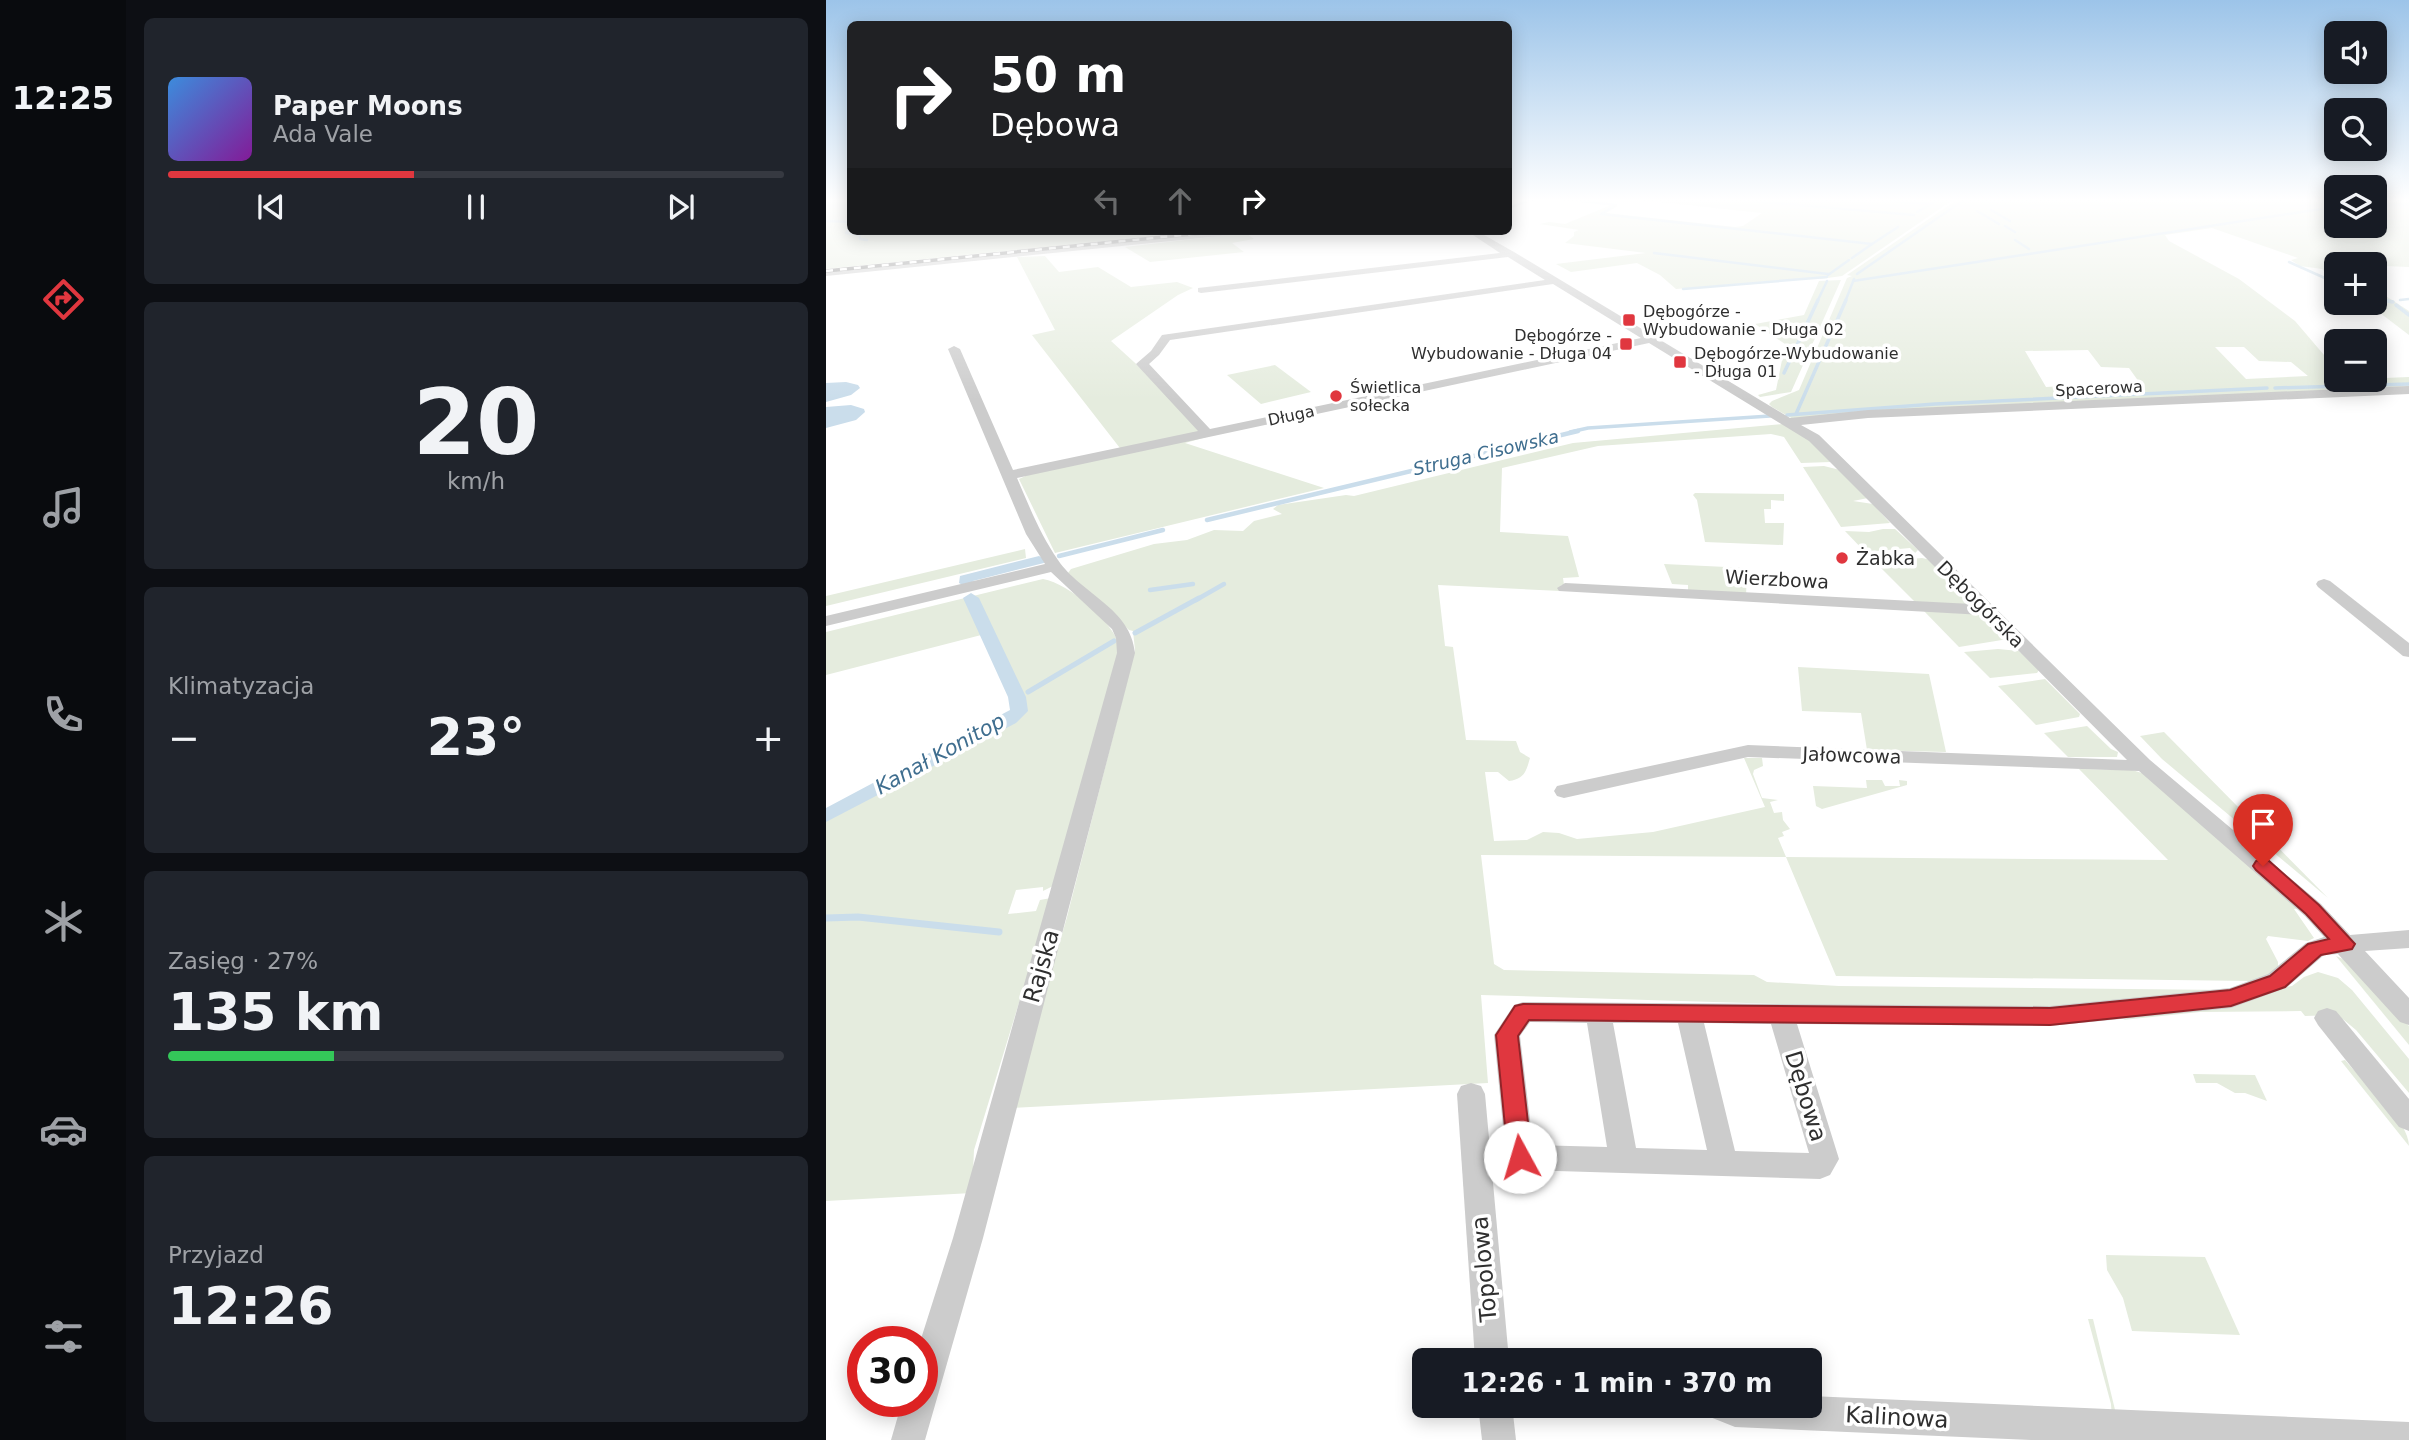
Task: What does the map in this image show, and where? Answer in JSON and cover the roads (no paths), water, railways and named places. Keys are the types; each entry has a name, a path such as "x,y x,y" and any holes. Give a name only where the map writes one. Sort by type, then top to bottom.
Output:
{"street":[{"path":"826,273 893,266"},
{"path":"1201,290 1406,266"},
{"name":"Dębogórska","path":"1531,266 1814,438 2143,764 2284,883 2345,944 2409,1015"},
{"path":"1206,433 1142,364 1166,337 1556,281"},
{"name":"Długa","path":"1010,475 1654,339"},
{"path":"826,621 1054,566 1034,534 954,349"},
{"name":"Spacerowa","path":"1791,422 1868,414 2409,390"},
{"name":"Rajska","path":"938,1338 968,1238 1126,653 1125,638 1120,627 1054,566"},
{"path":"2324,584 2409,652"},
{"name":"Wierzbowa","path":"1565,588 1987,610"},
{"name":"Jałowcowa","path":"1564,791 1748,751 2130,766 2143,764"},
{"name":"Dębowa","path":"1781,1014 1825,1159 1820,1166 1520,1157 1507,1035 1523,1012 2050,1016 2231,998 2277,981 2315,949 2409,939"},
{"path":"1598,1013 1623,1160"},
{"path":"1689,1015 1724,1163"},
{"path":"2327,1018 2409,1119"},
{"name":"Topolowa","path":"1471,1094 1491,1348"},
{"name":"Kalinowa","path":"1822,1414 2409,1439"},
{"path":"908,1440 915,1417"},
{"path":"1496,1418 1499,1440"}],"water":[{"path":"846,382 860,388 851,395 826,402 826,383"},
{"path":"851,405 864,409 865,412 856,420 826,428 826,407"}],"waterway":[{"path":"1763,266 1828,274"},
{"path":"1828,275 1840,266"},
{"name":"Struga Cisowska","path":"1857,274 1868,266"},
{"path":"1853,281 1949,266"},
{"path":"2298,266 2324,278"},
{"path":"1683,289 1827,277"},
{"path":"1817,302 1827,281"},
{"name":"Struga Cisowska","path":"1845,302 1853,281"},
{"path":"2400,300 2409,299"},
{"path":"1784,373 1818,300"},
{"name":"Struga Cisowska","path":"1796,414 1846,300"},
{"path":"2387,301 2393,302"},
{"path":"2387,301 2391,302"},
{"path":"2396,305 2409,315"},
{"path":"2275,388 2409,384"},
{"path":"1787,415 1935,404 2267,388"},
{"name":"Struga Cisowska","path":"1570,432 1588,428 1770,416"},
{"name":"Struga Cisowska","path":"1207,520 1578,431"},
{"name":"Struga Cisowska","path":"1059,556 1163,530"},
{"name":"Struga Cisowska","path":"966,583 965,579 1039,560"},
{"path":"1150,590 1193,584"},
{"path":"1196,600 1224,584"},
{"name":"Kanał Konitop","path":"826,816 1010,719 1019,711 1017,697 971,598"},
{"path":"1135,633 1199,598"},
{"path":"1028,692 1114,641"},
{"path":"826,918 858,917 999,932"}],"railway":[{"path":"826,271 874,266"}],"place":[{"name":"Dębogórze - Wybudowanie - Długa 02","path":"1629,320"},
{"name":"Dębogórze - Wybudowanie - Długa 04","path":"1626,344"},
{"name":"Dębogórze-Wybudowanie - Długa 01","path":"1680,362"},
{"name":"Świetlica sołecka","path":"1336,396"},
{"name":"Żabka","path":"1842,558"}]}
